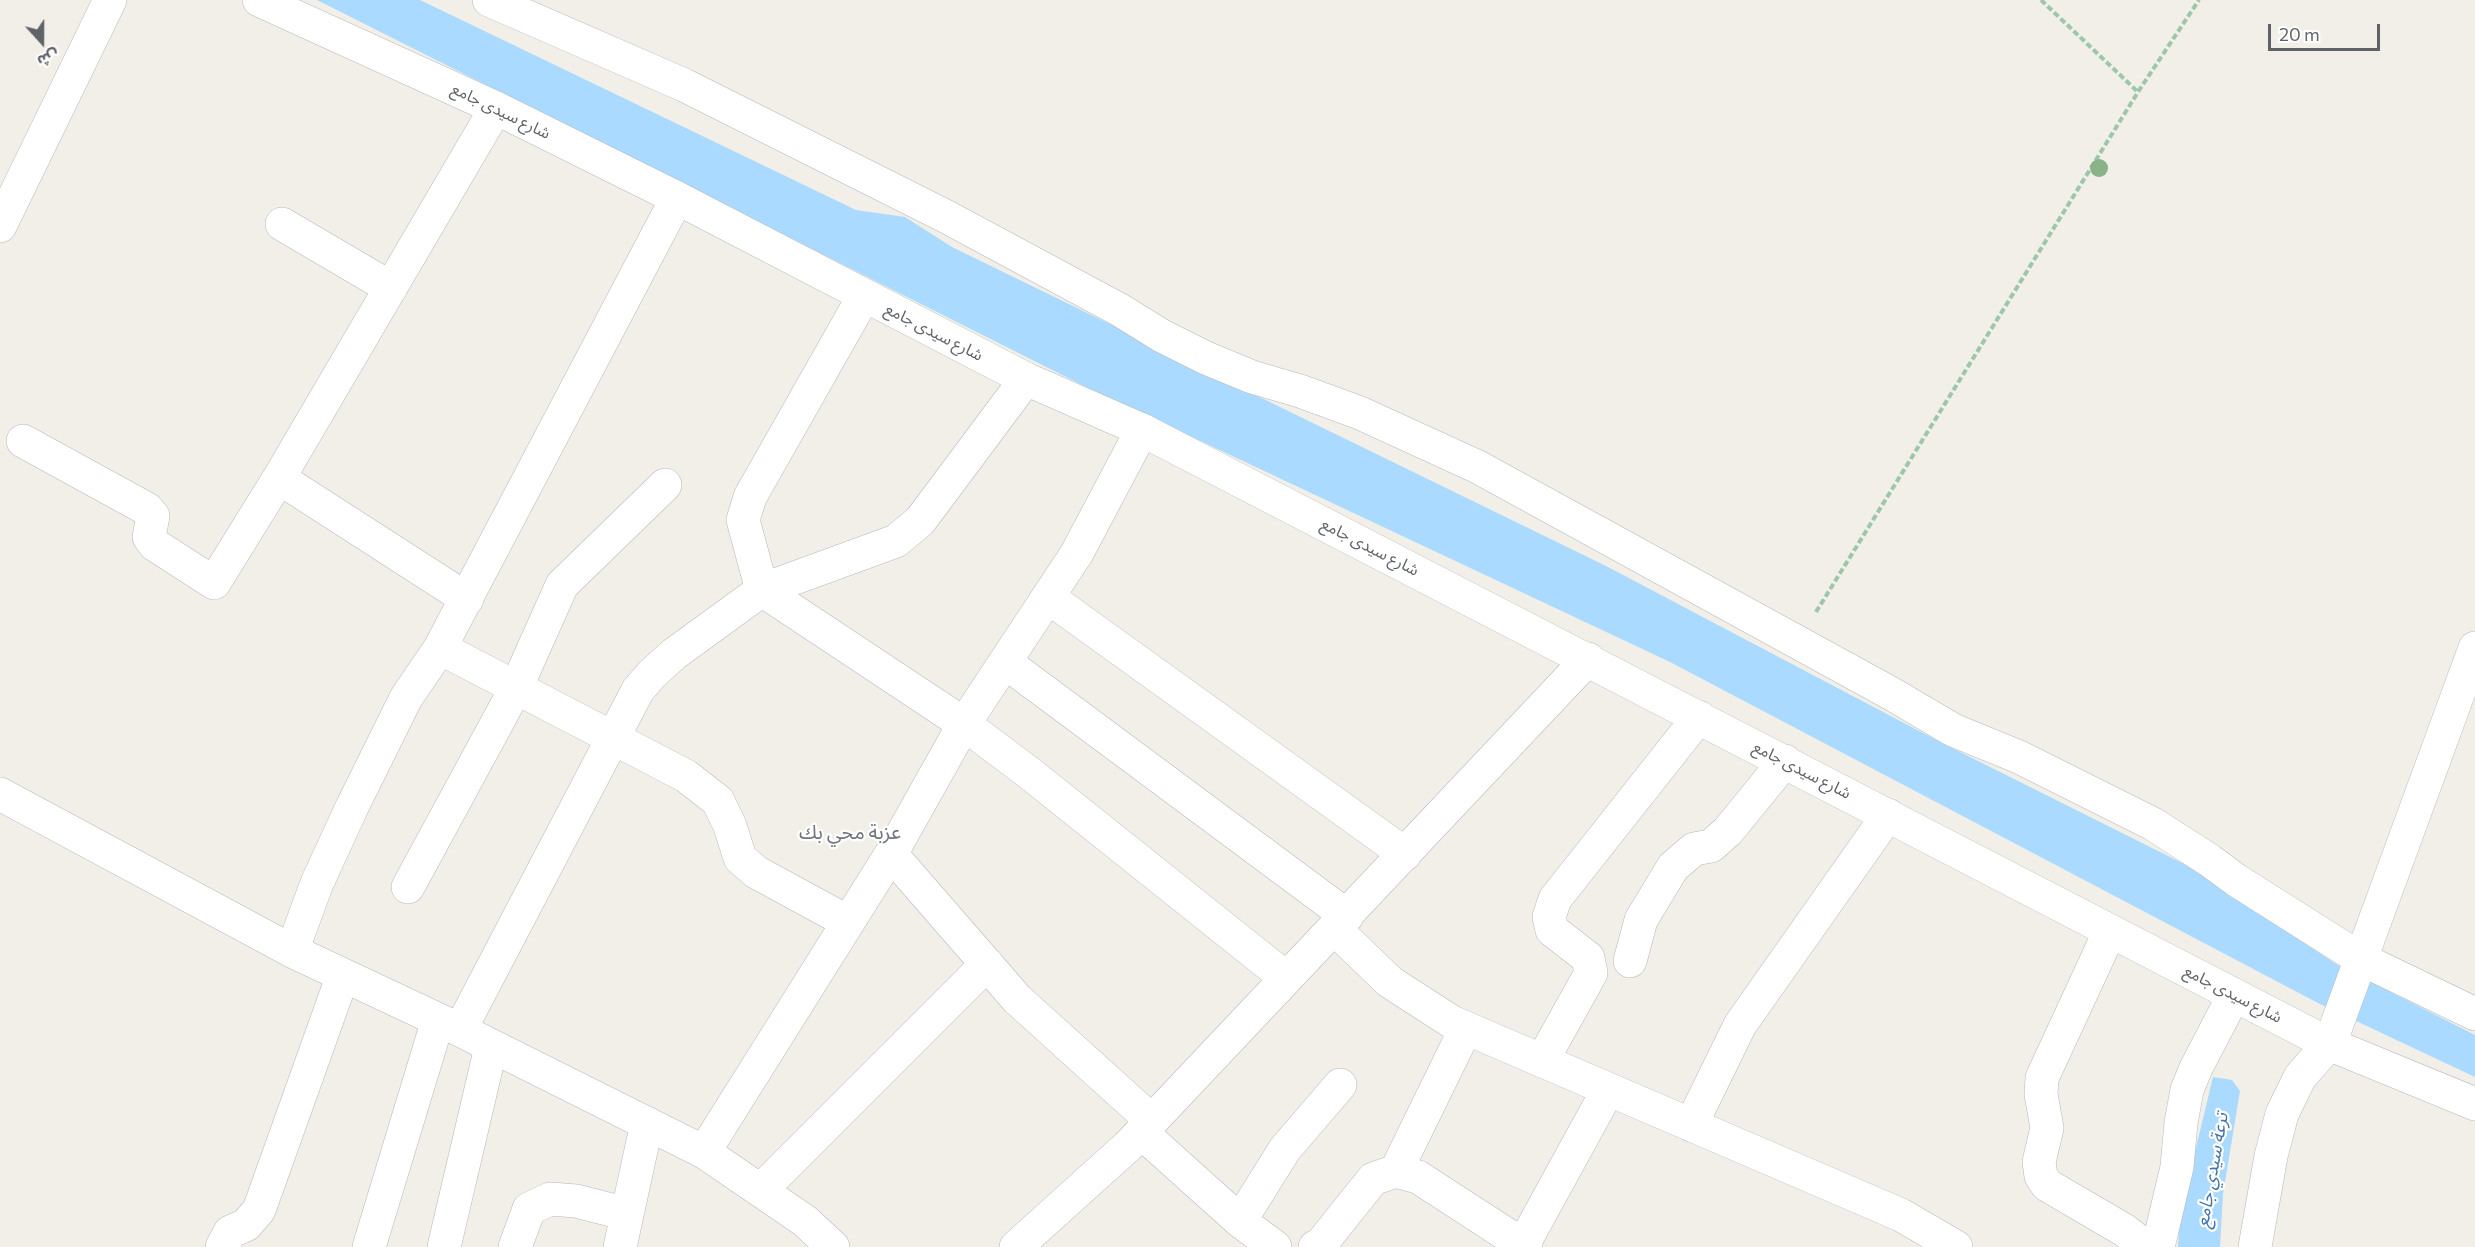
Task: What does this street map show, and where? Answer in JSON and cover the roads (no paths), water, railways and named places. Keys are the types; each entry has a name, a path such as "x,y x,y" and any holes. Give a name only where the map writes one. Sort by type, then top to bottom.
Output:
{"street":[{"path":"0,226 110,0"},
{"name":"شارع سيدى جامع","path":"259,0 496,108 677,198 1026,379 1142,430 2329,1044 2475,1104"},
{"path":"489,0 684,84 947,217 1206,358 1252,377 1300,391 1360,413 1478,467 1953,730 2019,757 2153,824 2361,959 2475,1014"},
{"path":"23,441 147,509 153,516 149,537 155,545 214,583 279,478 496,108"},
{"path":"292,951 317,883 406,698 440,648 467,599 677,198"},
{"path":"282,224 391,288"},
{"path":"864,296 750,498 743,520 762,590 964,724 1038,779 1286,978"},
{"path":"369,1247 449,1025 638,690 653,672 762,590 896,541 920,521 947,488 1026,379"},
{"path":"704,1152 891,854 964,724 1077,553 1142,430"},
{"path":"279,478 467,599"},
{"path":"408,887 516,688 562,585 665,485"},
{"path":"1048,597 1405,854"},
{"path":"440,648 686,776 718,801 730,826 740,858 756,872 848,922"},
{"path":"2255,1247 2271,1156 2282,1114 2300,1077 2329,1044 2475,648"},
{"path":"1016,1247 1147,1127 1588,659"},
{"path":"1005,662 1341,923 1390,982 1466,1028 1901,1215 1956,1247"},
{"path":"1542,1061 1591,973 1588,958 1552,930 1549,918 1555,899 1699,717"},
{"path":"1630,961 1641,920 1673,867 1694,849 1711,846 1728,831 1785,761"},
{"path":"0,794 292,951 449,1025 704,1152 762,1189 805,1221 833,1247"},
{"path":"1691,1125 1740,1025 1888,815"},
{"path":"891,854 1017,999 1240,1221 1275,1247"},
{"path":"2110,931 2042,1078 2041,1094 2047,1128 2039,1162 2041,1176 2047,1185 2124,1230 2146,1247"},
{"path":"762,1189 987,964"},
{"path":"222,1247 230,1232 246,1225 258,1210 344,975"},
{"path":"2158,1247 2177,1167 2187,1090 2234,995"},
{"path":"1396,1171 1466,1028"},
{"path":"444,1247 491,1047"},
{"path":"1240,1221 1285,1149 1340,1085"},
{"path":"1315,1247 1321,1244 1373,1179 1396,1171 1418,1178 1524,1246 1608,1089"},
{"path":"620,1247 646,1123"},
{"path":"514,1247 529,1209 550,1199 576,1201 627,1214"}],"water":[{"path":"317,0 420,0 856,210 905,217 952,247 1606,566 1940,742 2194,869 2336,964 2475,1035 2475,1077 2318,1003 1670,662 1088,388"},
{"name":"ترعة سيدي جامع","path":"2213,1077 2232,1080 2240,1091 2223,1194 2220,1247 2178,1247 2180,1214"}],"district":[{"name":"عزبة محي بك","path":"850,832"}]}
